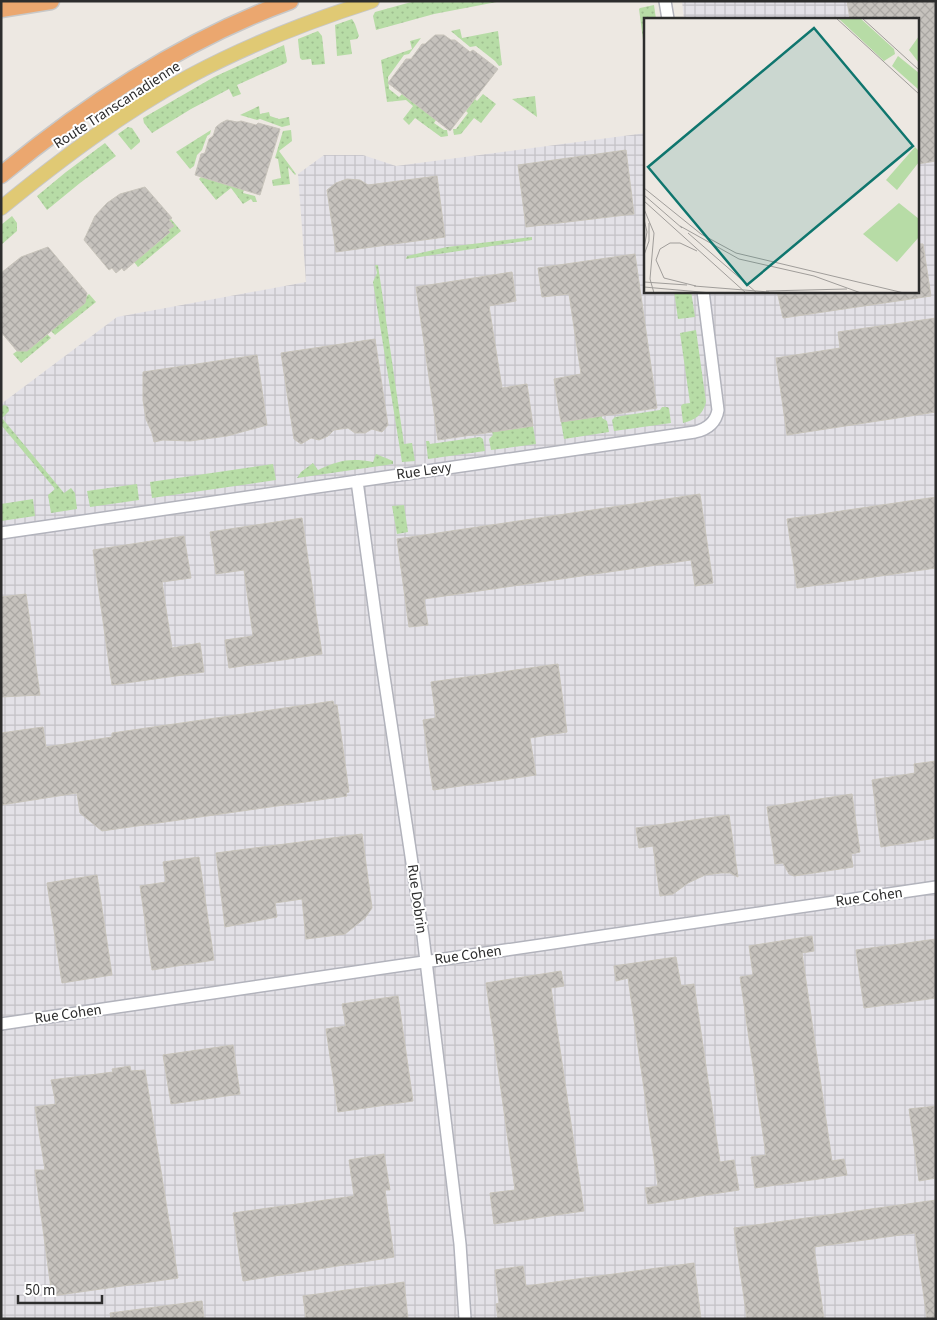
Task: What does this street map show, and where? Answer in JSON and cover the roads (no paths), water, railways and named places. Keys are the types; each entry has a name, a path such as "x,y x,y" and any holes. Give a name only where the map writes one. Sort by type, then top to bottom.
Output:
{"highway":[{"path":"1,9 50,1"},
{"path":"1,175 71,120 134,78 225,29 290,1"}],"main road":[{"name":"Route Transcanadienne","path":"1,208 96,134 184,80 233,54 287,31 372,1"}],"street":[{"path":"665,1 668,18"},
{"name":"Rue Levy","path":"1,533 704,430 714,421 718,410 704,292"},
{"name":"Rue Dobrin","path":"357,481 426,961 460,1244 465,1319"},
{"name":"Rue Cohen","path":"1,1024 936,887"}]}
